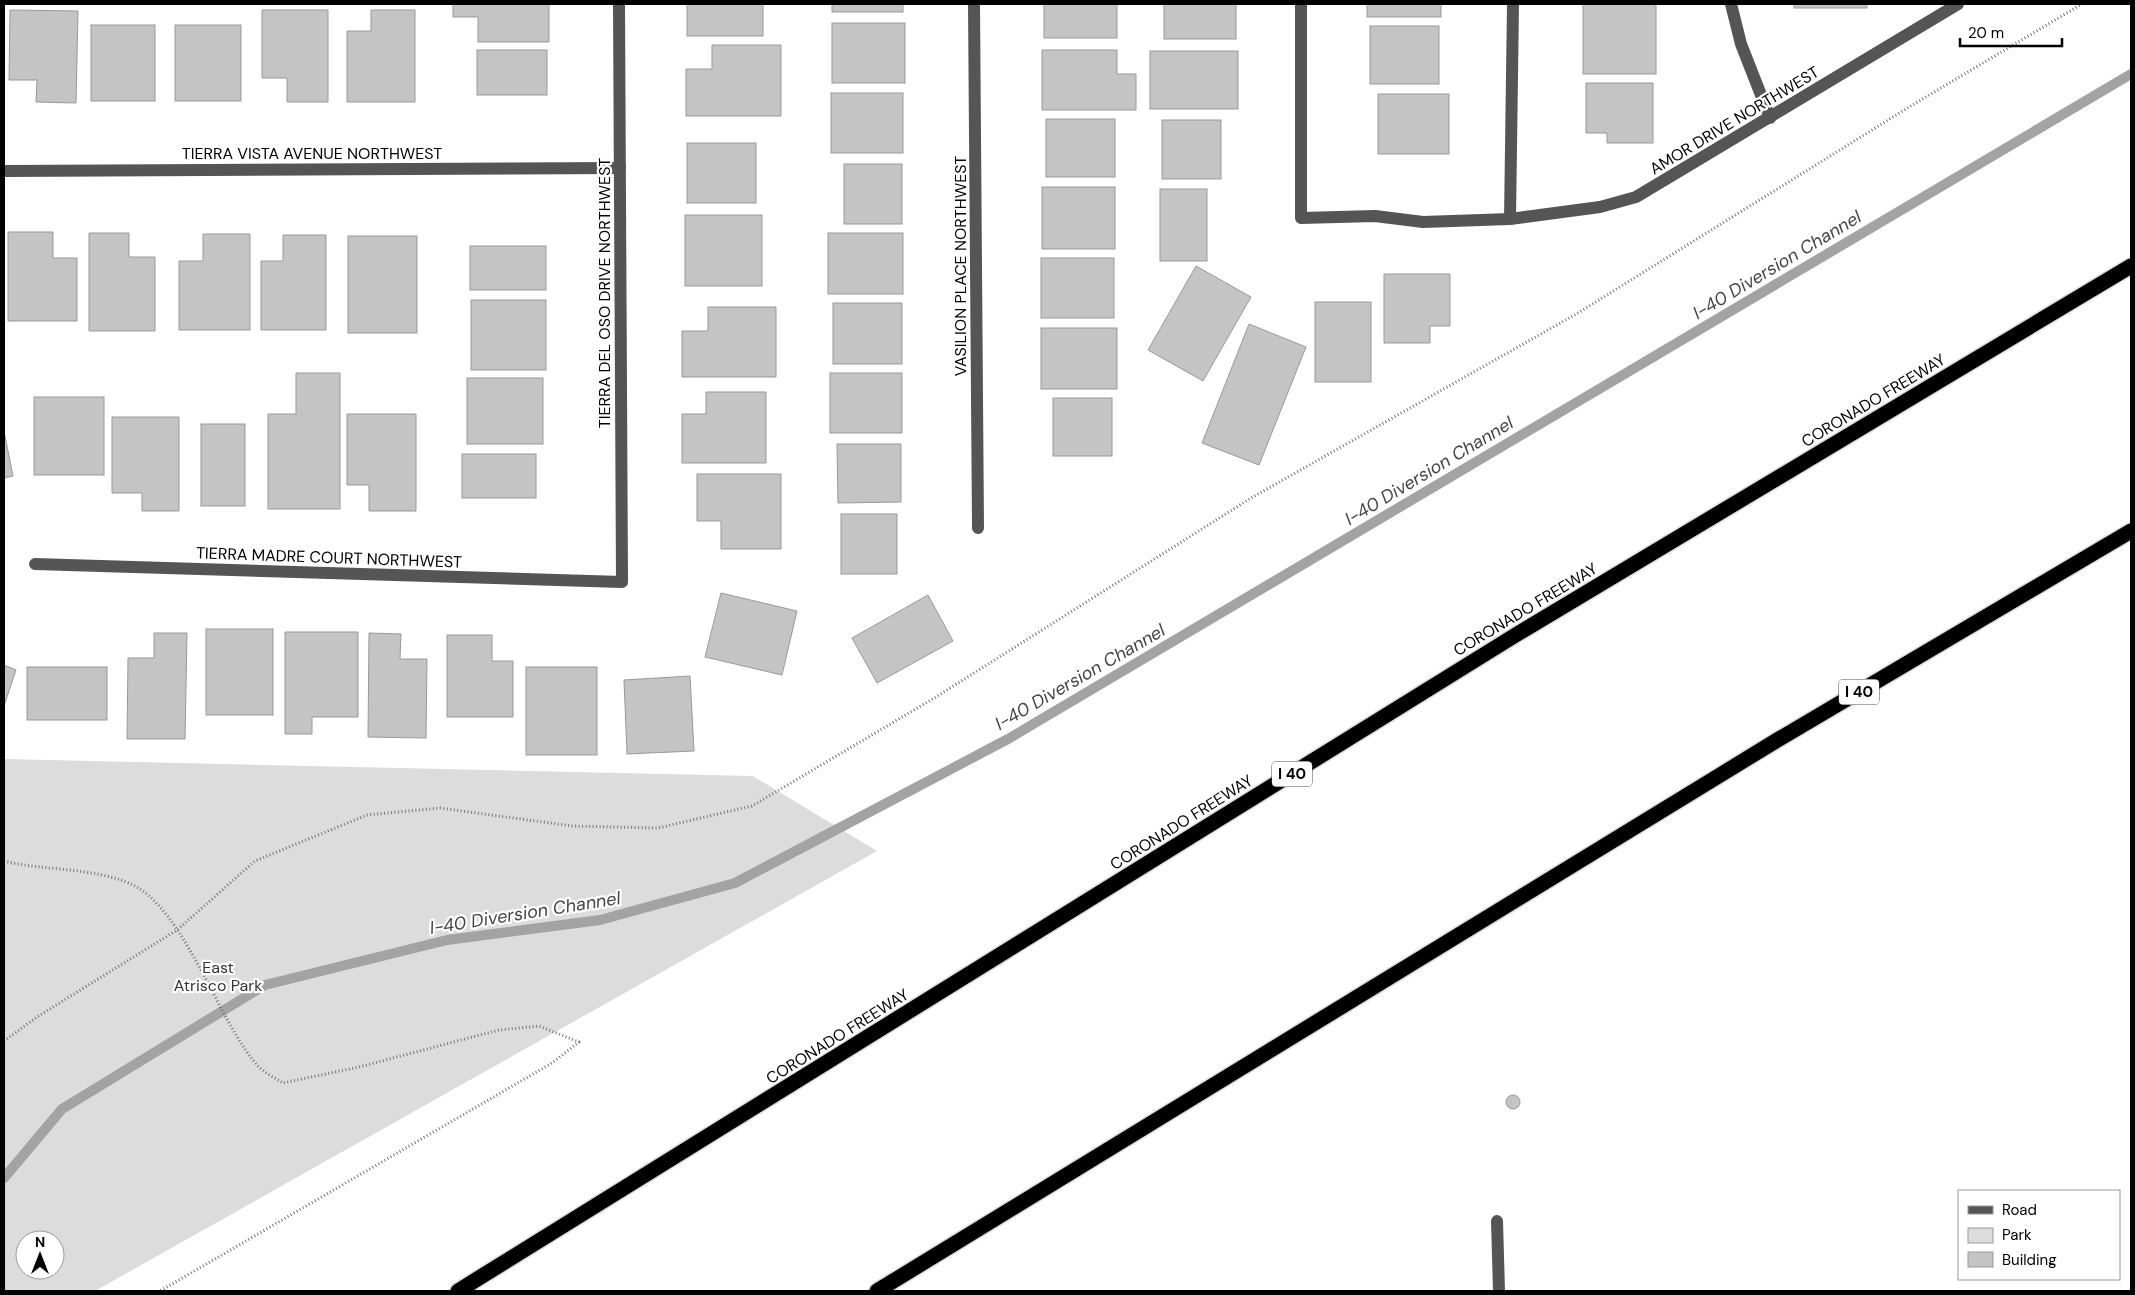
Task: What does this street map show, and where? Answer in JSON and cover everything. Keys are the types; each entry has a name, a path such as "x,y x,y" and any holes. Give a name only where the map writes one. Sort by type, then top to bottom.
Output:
{"highway":[{"name":"CORONADO FREEWAY","path":"458,1291 1514,636 2131,266"},
{"name":"I 40","path":"877,1291 1771,744 2131,531"}],"street":[{"name":"TIERRA DEL OSO DRIVE NORTHWEST","path":"619,4 622,582"},
{"name":"VASILION PLACE NORTHWEST","path":"974,4 978,528"},
{"name":"AMOR DRIVE NORTHWEST","path":"1301,4 1301,218 1375,216 1423,222 1510,219 1600,207 1636,197 1958,4"},
{"path":"1510,219 1513,4"},
{"path":"1731,4 1741,44 1770,118"},
{"name":"TIERRA VISTA AVENUE NORTHWEST","path":"4,171 620,168"},
{"name":"TIERRA MADRE COURT NORTHWEST","path":"35,564 622,582"},
{"path":"1497,1221 1499,1291"}],"path":[{"path":"4,1042 37,1018 177,930 255,861 367,816 440,808 572,826 658,828 752,806 936,697 1251,498 1578,313 1917,102 2082,4"},
{"path":"4,861 24,866 90,873 131,884 154,900 177,930 242,1045 259,1067 283,1083 359,1067 499,1030 539,1026 579,1042 552,1063 160,1291"}],"green space":[{"name":"East Atrisco Park","path":"4,759 753,776 877,851 95,1291 4,1291"}],"building":[{"path":"453,4 549,4 549,42 478,42 478,17 453,17"},
{"path":"687,4 763,4 763,36 687,36"},
{"path":"832,4 903,4 903,12 832,12"},
{"path":"1044,4 1117,4 1117,38 1044,38"},
{"path":"1164,4 1236,4 1236,39 1164,39"},
{"path":"1367,4 1441,4 1441,17 1367,17"},
{"path":"1583,4 1656,4 1656,74 1583,74"},
{"path":"1794,4 1867,4 1867,8 1794,8"},
{"path":"10,10 78,11 76,103 36,102 37,80 9,80"},
{"path":"262,10 328,10 328,102 287,102 287,78 262,78"},
{"path":"371,10 415,10 415,102 347,102 347,31 371,31"},
{"path":"832,23 905,23 905,83 832,83"},
{"path":"91,25 155,25 155,101 91,101"},
{"path":"175,25 241,25 241,101 175,101"},
{"path":"1370,26 1439,26 1439,84 1370,84"},
{"path":"712,45 781,45 781,116 686,116 686,69 712,69"},
{"path":"477,50 547,50 547,95 477,95"},
{"path":"1042,50 1117,50 1117,74 1136,74 1136,110 1042,110"},
{"path":"1150,51 1238,51 1238,109 1150,109"},
{"path":"1586,83 1653,83 1653,143 1607,143 1607,133 1586,133"},
{"path":"831,93 903,93 903,153 831,153"},
{"path":"1378,94 1449,94 1449,154 1378,154"},
{"path":"1046,119 1115,119 1115,177 1046,177"},
{"path":"1162,120 1221,120 1221,179 1162,179"},
{"path":"687,143 756,143 756,203 687,203"},
{"path":"844,164 902,164 902,224 844,224"},
{"path":"1042,187 1115,187 1115,249 1042,249"},
{"path":"1160,189 1207,189 1207,261 1160,261"},
{"path":"685,215 762,215 762,286 685,286"},
{"path":"8,232 53,232 53,258 77,258 77,321 8,321"},
{"path":"89,233 129,233 129,257 155,257 155,331 89,331"},
{"path":"828,233 903,233 903,294 828,294"},
{"path":"203,234 250,234 250,330 179,330 179,261 203,261"},
{"path":"283,235 326,235 326,330 261,330 261,261 283,261"},
{"path":"348,236 417,236 417,333 348,333"},
{"path":"470,246 546,246 546,290 470,290"},
{"path":"1041,258 1114,258 1114,318 1041,318"},
{"path":"1196,266 1251,297 1203,381 1148,350"},
{"path":"1384,274 1450,274 1450,326 1430,326 1430,343 1384,343"},
{"path":"471,300 546,300 546,370 471,370"},
{"path":"1315,302 1371,302 1371,382 1315,382"},
{"path":"833,303 902,303 902,364 833,364"},
{"path":"708,307 776,307 776,377 682,377 682,331 708,331"},
{"path":"1249,324 1306,347 1259,465 1202,443"},
{"path":"1041,328 1117,328 1117,389 1041,389"},
{"path":"296,373 340,373 340,509 268,509 268,414 296,414"},
{"path":"830,373 902,373 902,433 830,433"},
{"path":"467,378 543,378 543,444 467,444"},
{"path":"706,392 766,392 766,463 682,463 682,414 706,414"},
{"path":"34,397 104,397 104,475 34,475"},
{"path":"1053,398 1112,398 1112,456 1053,456"},
{"path":"347,414 416,414 416,511 369,511 369,485 347,485"},
{"path":"112,417 179,417 179,511 142,511 142,493 112,493"},
{"path":"201,424 245,424 245,506 201,506"},
{"path":"4,431 13,476 4,478"},
{"path":"837,444 901,444 901,502 838,503"},
{"path":"462,454 536,454 536,498 462,498"},
{"path":"697,474 781,474 781,549 721,549 721,521 697,521"},
{"path":"841,514 897,514 897,574 841,574"},
{"path":"721,593 797,611 782,675 705,657"},
{"path":"928,595 953,641 877,683 852,638"},
{"path":"206,629 273,629 273,715 206,715"},
{"path":"285,632 358,632 358,717 312,717 312,734 285,734"},
{"path":"154,633 187,633 185,739 127,739 128,658 154,658"},
{"path":"369,633 401,634 400,659 427,659 426,738 368,737"},
{"path":"447,635 492,635 492,661 513,661 513,717 447,717"},
{"path":"4,665 16,670 4,706"},
{"path":"27,667 107,667 107,720 27,720"},
{"path":"526,667 597,667 597,755 526,755"},
{"path":"690,676 694,751 627,754 624,680"},
{"path":"1513,1095 1518,1097 1520,1102 1518,1107 1513,1109 1508,1107 1506,1102 1508,1097"}],"waterway":[{"name":"I-40 Diversion Channel","path":"4,1178 62,1109 265,985 447,940 600,920 735,883 1008,739 2131,74"}]}
